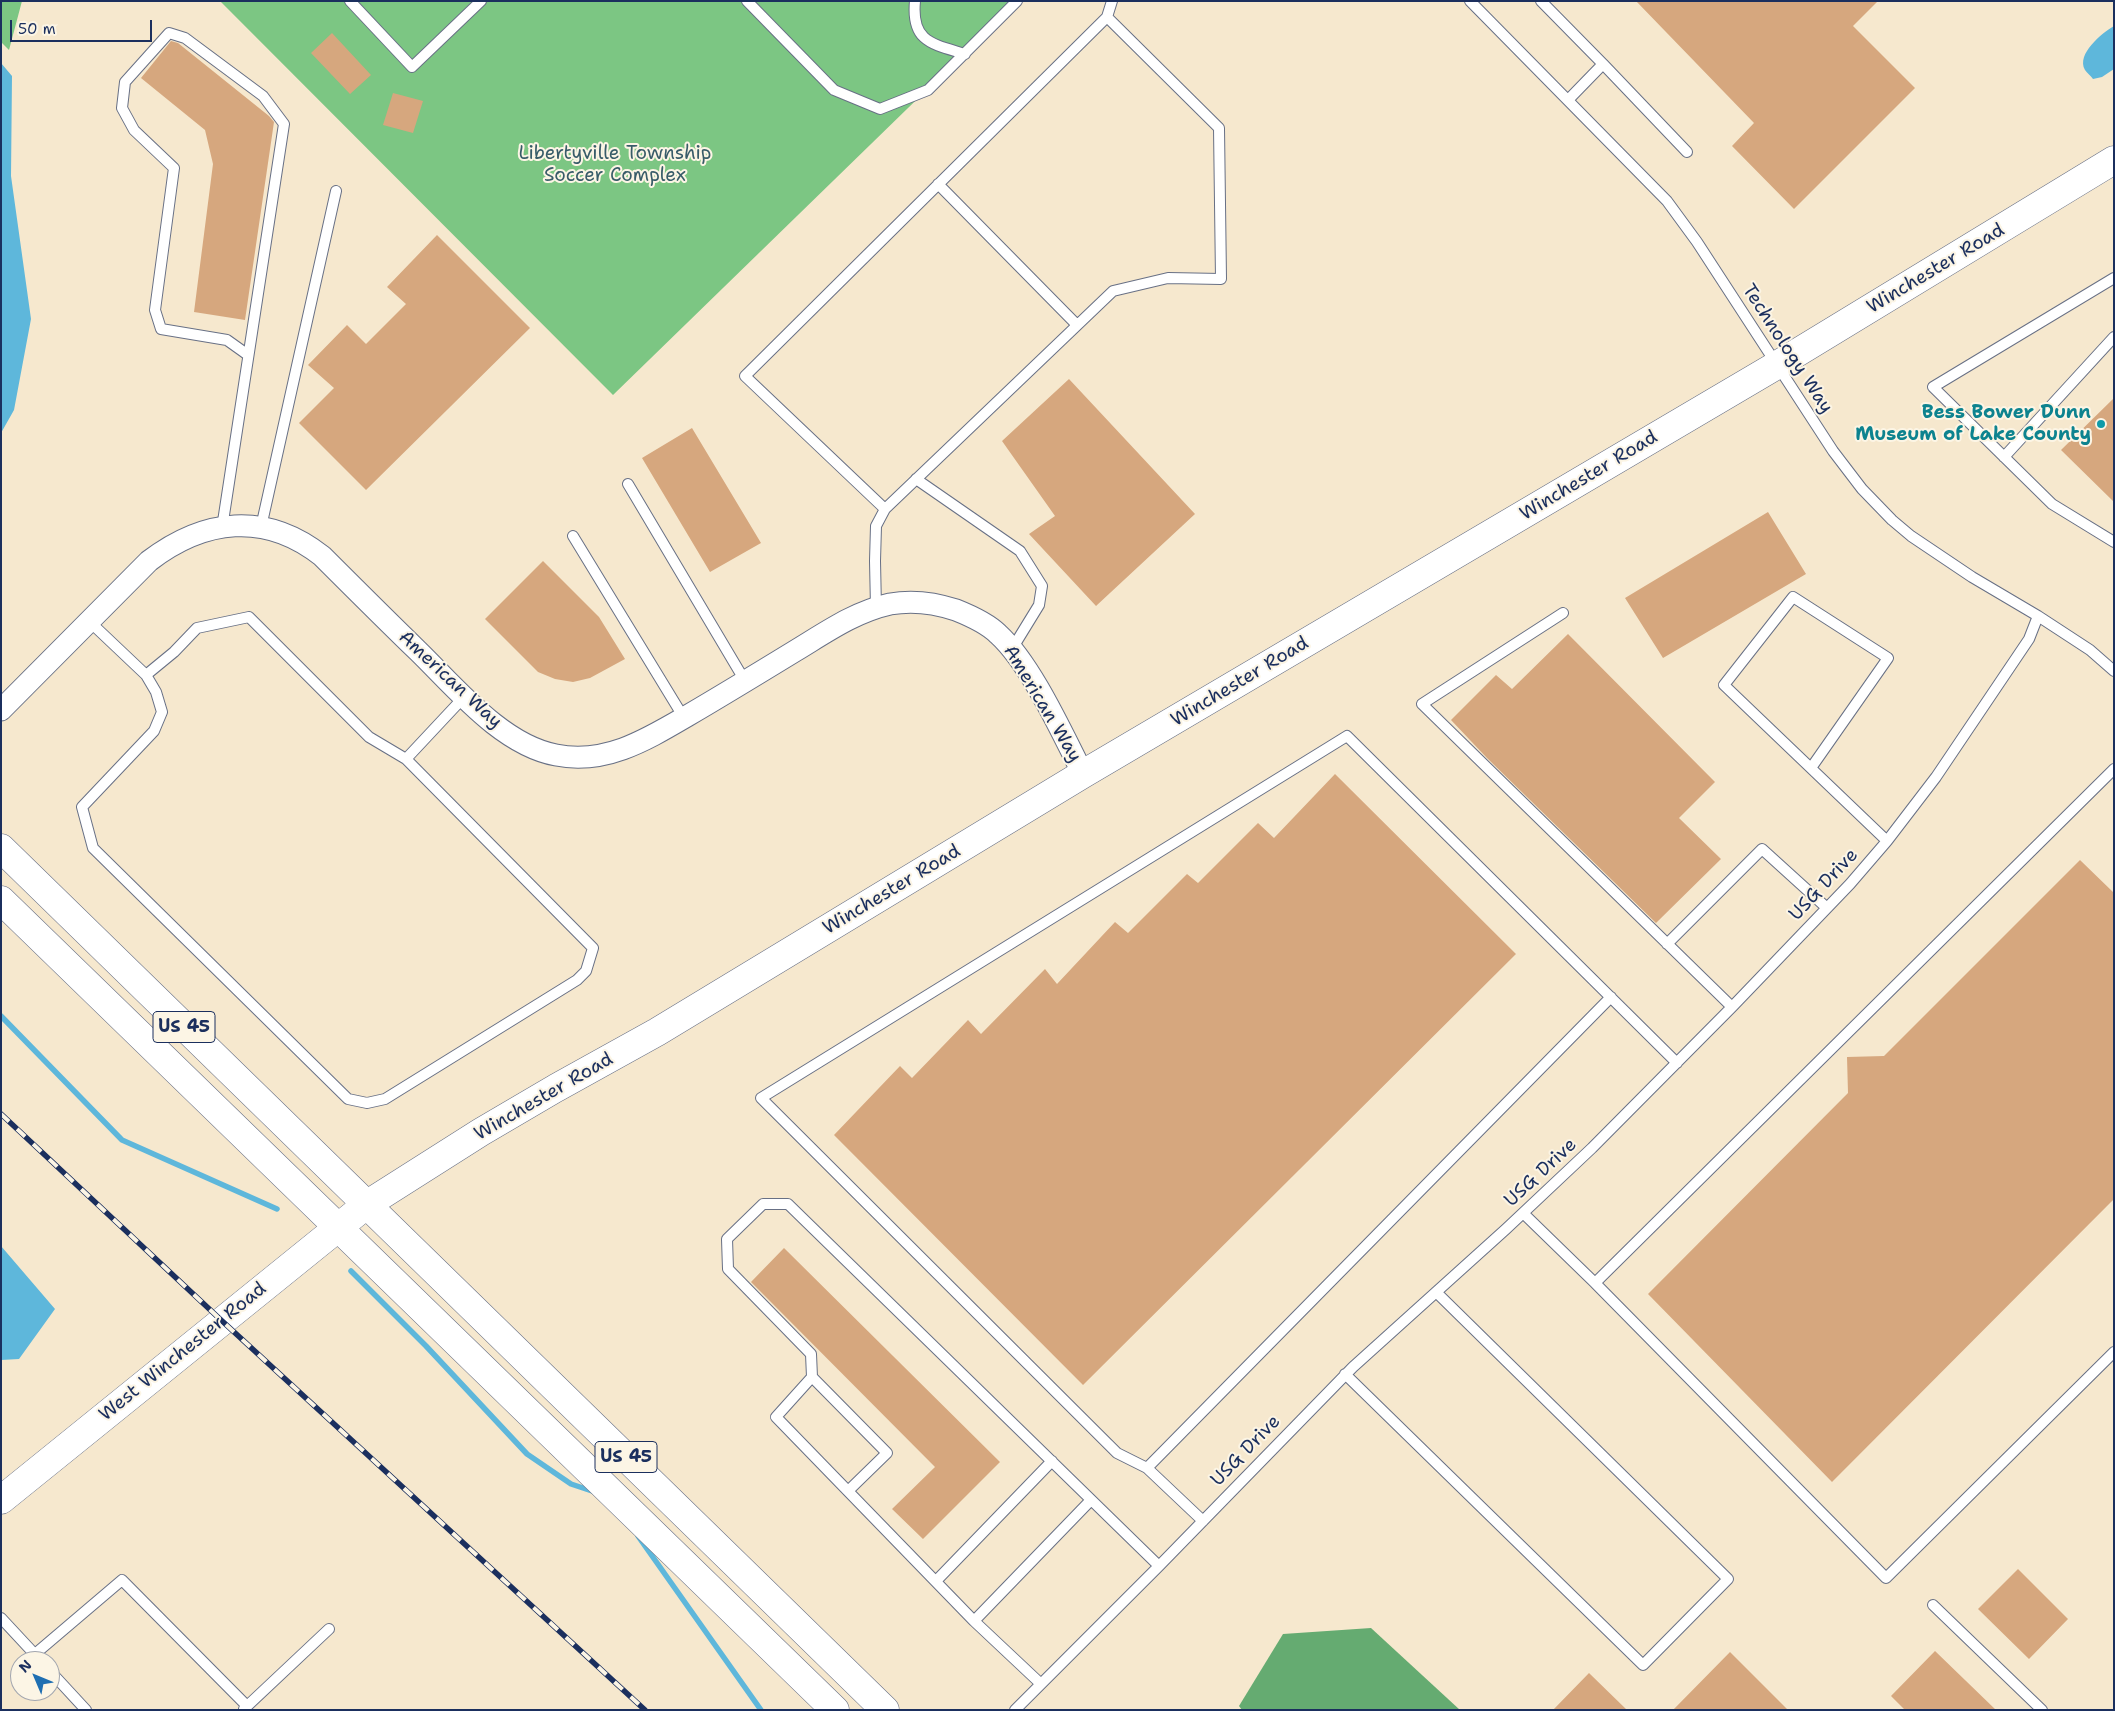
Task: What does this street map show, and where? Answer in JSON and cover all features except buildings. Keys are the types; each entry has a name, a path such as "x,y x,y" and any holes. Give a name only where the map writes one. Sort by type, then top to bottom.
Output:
{"main road":[{"name":"Winchester Road","path":"366,1205 481,1132 657,1032 1083,774 1777,365 2114,160"},
{"name":"US 45","path":"1,848 885,1710"},
{"name":"US 45","path":"1,900 835,1710"},
{"name":"West Winchester Road","path":"1,1500 366,1205"}],"street":[{"name":"American Way","path":"1,710 149,561 169,545 198,532 234,526 261,527 281,531 309,546 322,556 464,697 507,734 534,748 555,755 585,758 606,755 648,739 851,618 892,604 919,602 939,605 967,614 990,626 1000,636 1039,692 1083,774"}],"lane":[{"path":"350,1 412,67 481,1"},
{"path":"747,1 834,90 880,109 928,90 1016,1"},
{"path":"914,1 916,27 927,41 965,54"},
{"path":"885,509 745,376 1107,17 1112,1"},
{"name":"Technology Way","path":"1470,1 1667,201 1697,242 1833,450 1862,489 1892,520 1911,536 1972,577 2038,616 2090,650 2114,671"},
{"path":"1542,1 1687,152"},
{"path":"876,608 874,561 876,526 885,509 1077,325 1113,291 1168,278 1221,279 1219,128 1107,17"},
{"path":"222,528 284,124 262,96 185,38 169,33 125,82 122,108 134,130 174,168 155,310 162,329 227,340 248,355"},
{"path":"1568,100 1603,64"},
{"path":"938,184 1077,325"},
{"path":"261,527 336,191"},
{"path":"2114,278 1933,387 2052,504 2114,542"},
{"path":"2004,456 2114,337"},
{"path":"916,479 1020,551 1042,586 1039,606 1011,650"},
{"path":"628,484 745,681"},
{"path":"573,536 684,718"},
{"path":"1811,768 1888,658 1793,597 1724,686 1887,841"},
{"path":"1563,613 1422,704 1732,1007"},
{"name":"USG Drive","path":"1015,1710 1159,1566 1345,1374 1592,1148 1732,1007 1826,908 1887,841 1936,777 2029,639 2038,616"},
{"path":"89,622 146,674 156,692 162,712 154,731 82,807 93,848 348,1099 368,1104 385,1099 577,980 586,971 593,948 406,759 369,737 248,617 197,628 174,652 146,674"},
{"path":"406,759 464,697"},
{"path":"1203,1521 1147,1468 1117,1453 760,1098 1347,736 1677,1063"},
{"path":"1595,1284 2114,768"},
{"path":"1667,944 1762,849 1826,908"},
{"path":"1147,1468 1610,997"},
{"path":"848,1491 887,1453 812,1377 811,1354 728,1269 727,1239 763,1204 788,1204 1159,1566"},
{"path":"1523,1213 1886,1578 2114,1352"},
{"path":"1345,1374 1643,1665 1728,1579 1436,1292"},
{"path":"812,1377 776,1417 974,1621 1040,1684"},
{"path":"936,1581 1052,1461"},
{"path":"974,1621 1091,1500"},
{"path":"45,1651 122,1580 245,1708 329,1629"},
{"path":"1933,1605 2042,1710"},
{"path":"1,1618 32,1651"},
{"path":"60,1682 86,1710"}],"green space":[{"path":"1,1 22,1 9,50 1,42"},
{"name":"Libertyville Township Soccer Complex","path":"220,1 1018,1 613,395"},
{"path":"1371,1628 1460,1710 1242,1710 1239,1706 1283,1634"}],"water":[{"path":"2114,26 2114,69 2102,77 2093,79 2085,70 2083,64 2084,57 2097,39"},
{"path":"1,63 12,76 11,176 31,319 14,410 1,433"},
{"path":"1,1246 55,1309 19,1359 1,1360"}],"waterway":[{"path":"1,1016 122,1140 277,1209"},
{"path":"351,1271 426,1346 527,1454 571,1484 595,1492"},
{"path":"638,1536 761,1710"}],"railway":[{"path":"1,1114 221,1320 645,1710"}],"place":[{"name":"Bess Bower Dunn Museum of Lake County","path":"2101,424"}]}
